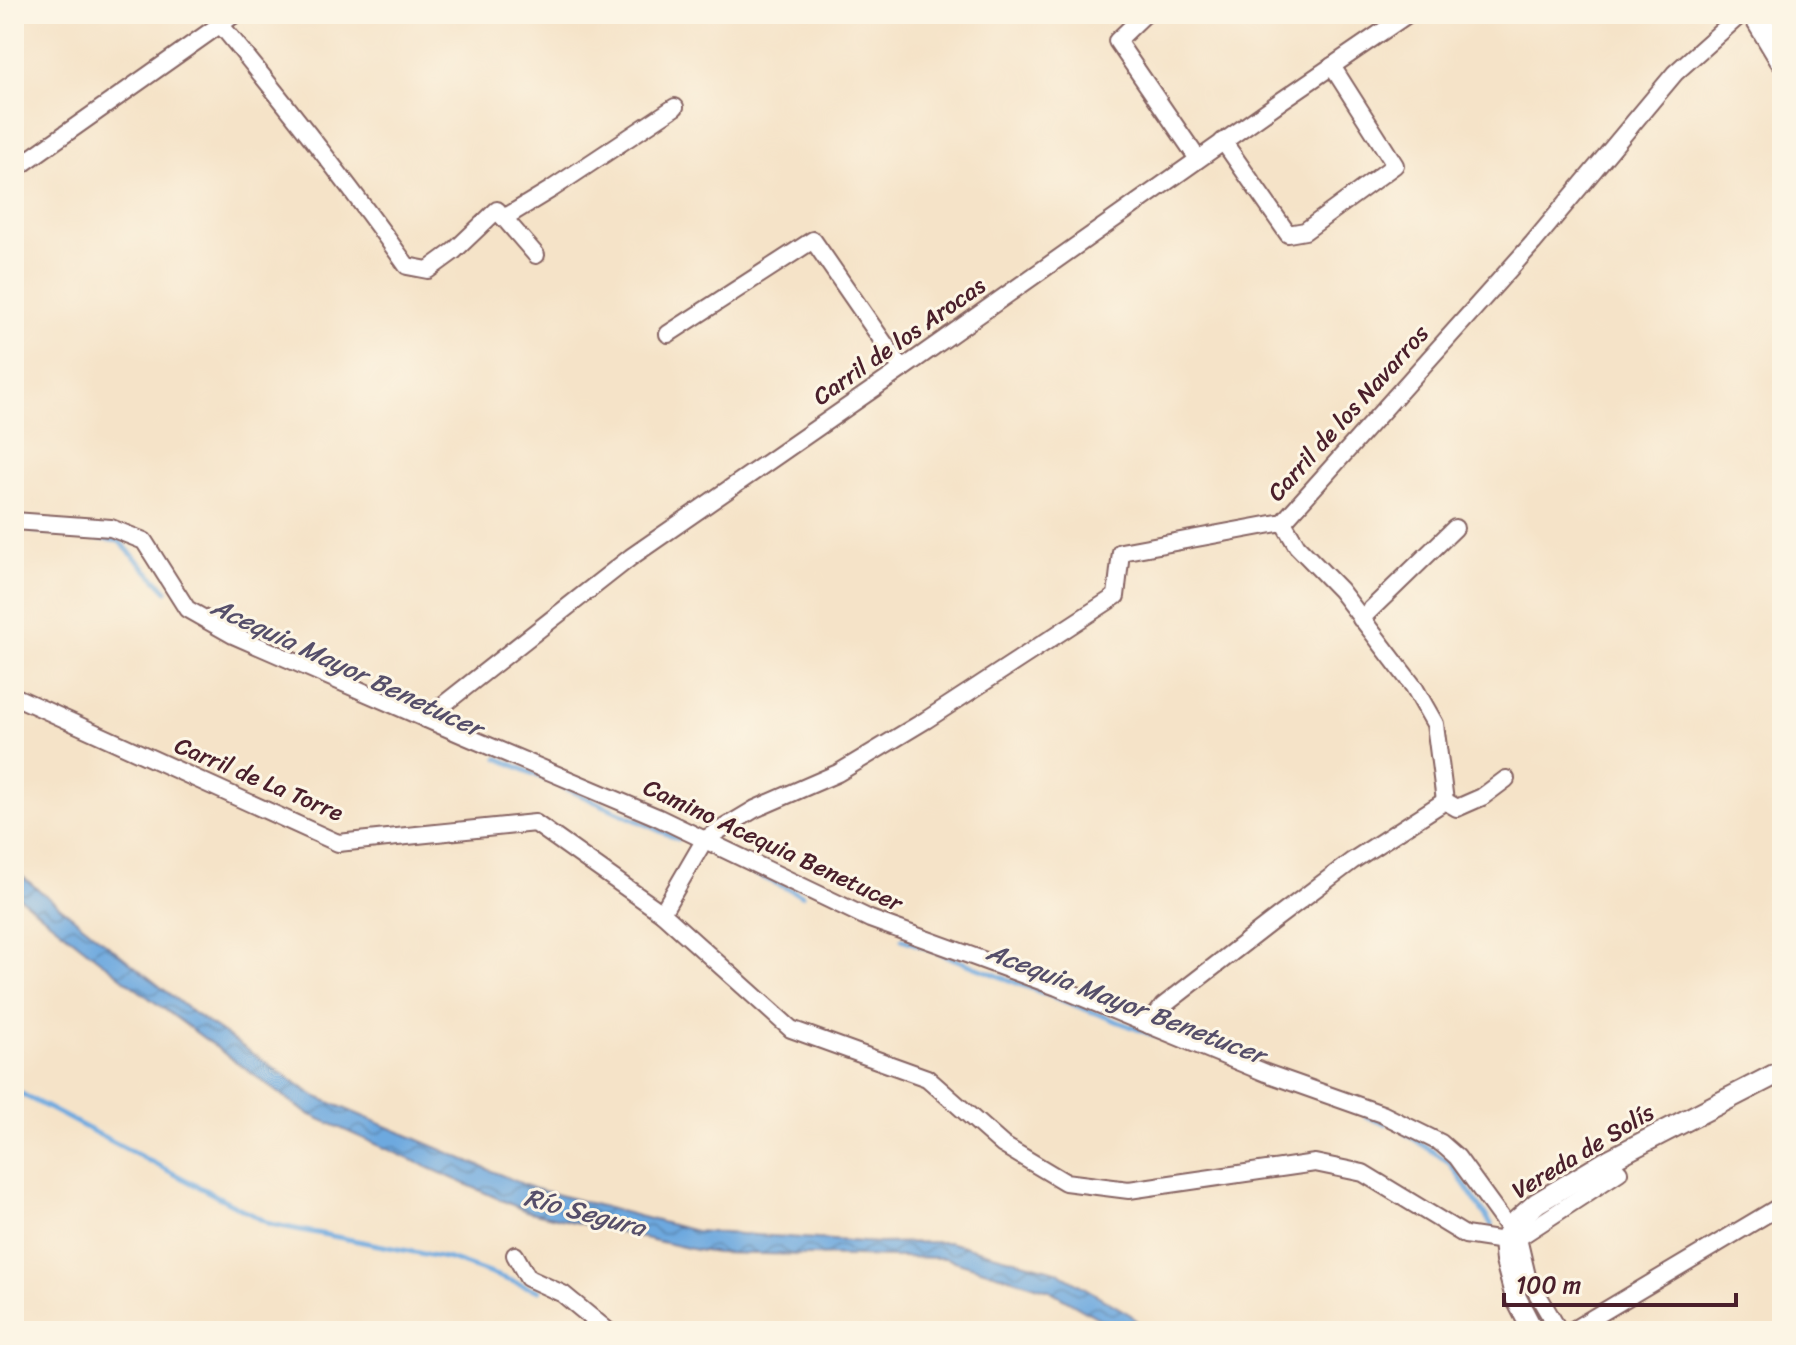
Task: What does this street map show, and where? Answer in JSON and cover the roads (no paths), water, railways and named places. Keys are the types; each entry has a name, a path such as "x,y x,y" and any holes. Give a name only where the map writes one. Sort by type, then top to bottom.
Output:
{"main road":[{"path":"1755,14 1782,59"}],"street":[{"path":"1145,14 1117,41 1198,159"},
{"name":"Carril de los Arocas","path":"425,719 631,557 1408,14"},
{"name":"Carril de los Navarros","path":"662,913 705,839 755,809 838,773 926,720 1116,596 1121,552 1283,522 1533,243 1675,73 1741,14"},
{"path":"14,170 228,19 407,266 428,270 454,251 497,210 536,255"},
{"path":"1223,141 1288,234 1305,231 1395,165 1332,66"},
{"path":"504,218 675,107"},
{"path":"668,334 813,240 902,369"},
{"name":"Camino Acequia Benetucer","path":"14,521 111,528 144,541 187,609 233,635 657,817 870,919 1057,987 1266,1073 1382,1114 1441,1143 1457,1157 1507,1235"},
{"path":"1283,522 1297,546 1340,590 1414,687 1435,724 1445,801"},
{"path":"1361,619 1455,528"},
{"name":"Carril de La Torre","path":"14,696 338,843 535,823 662,913 791,1029 927,1078 1003,1145 1065,1182 1129,1190 1315,1163 1363,1173 1465,1235 1507,1235"},
{"path":"1445,801 1457,808 1482,797 1506,779"},
{"path":"1149,1025 1163,1006 1270,923 1352,861 1445,801"},
{"name":"Vereda de Solís","path":"1507,1235 1513,1224 1537,1203 1609,1160 1782,1071"},
{"path":"1559,1331 1527,1276 1518,1238 1619,1172 1609,1160"},
{"path":"1571,1331 1782,1205"},
{"path":"1507,1235 1506,1261 1516,1298 1533,1331"},
{"path":"515,1255 528,1278 563,1294 608,1331"}],"water":[{"name":"Río Segura","path":"14,870 192,1012 315,1096 532,1188 695,1231 879,1243 948,1242 1056,1271 1131,1315 1145,1331 1121,1331 1049,1290 945,1258 717,1253 526,1211 306,1113 130,984 14,893"}],"waterway":[{"name":"Acequia Mayor Benetucer","path":"31,530 119,541 167,591"},
{"name":"Acequia Mayor Benetucer","path":"498,758 678,839"},
{"name":"Acequia Mayor Benetucer","path":"715,856 802,895"},
{"name":"Acequia Mayor Benetucer","path":"902,939 1158,1037"},
{"path":"14,1090 270,1224 450,1259 539,1291"},
{"name":"Acequia Mayor Benetucer","path":"1366,1117 1386,1124"},
{"name":"Acequia Mayor Benetucer","path":"1406,1134 1449,1162 1492,1225"},
{"name":"Acequia Mayor Benetucer","path":"1522,1286 1545,1331"}]}
